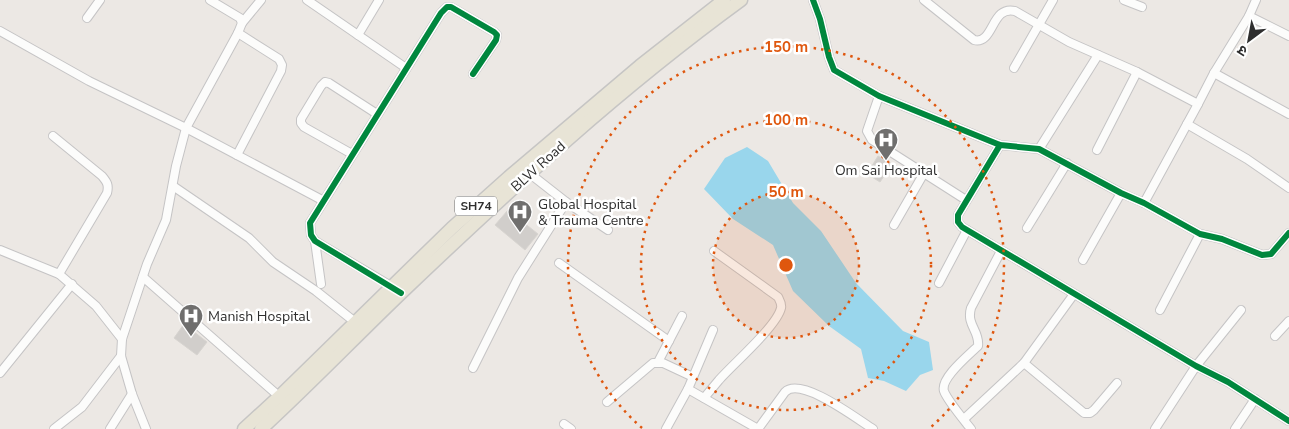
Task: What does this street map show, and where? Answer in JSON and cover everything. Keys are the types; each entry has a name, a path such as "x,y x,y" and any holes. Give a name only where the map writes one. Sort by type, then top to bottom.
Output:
{"main road":[{"name":"SH74","path":"244,429 284,400 355,322 397,290 452,228 509,177 640,66 724,0"},
{"name":"BLW Road","path":"261,429 284,400 397,290 629,86 741,0"}],"street":[{"path":"87,18 100,0"},
{"path":"210,0 240,18 242,22"},
{"path":"146,429 132,394 121,356 122,339 143,277 166,220 186,128 238,33 242,22 261,0"},
{"path":"307,0 406,68"},
{"path":"358,35 379,0"},
{"path":"813,0 834,70 879,96 1000,145 1039,149 1121,194 1144,203 1200,234 1222,238 1262,255 1271,254 1288,236"},
{"path":"924,0 974,40 978,41 984,38 1002,12 1009,10 1016,12 1038,25 1137,72 1198,104"},
{"path":"1014,68 1054,0"},
{"path":"1124,0 1142,7"},
{"path":"1144,203 1214,73 1249,16 1256,0"},
{"path":"397,290 315,240 310,235 310,223 322,200 441,13 447,7 451,7 497,35 496,40 473,74"},
{"path":"1249,16 1289,36"},
{"path":"0,31 89,81 186,128 322,200"},
{"path":"236,154 281,71 282,65 279,59 238,33"},
{"path":"1039,149 1098,55"},
{"path":"1097,150 1137,72"},
{"path":"1214,73 1289,114"},
{"path":"352,154 304,127 301,123 301,119 321,86 325,82 329,83 377,114"},
{"path":"879,96 867,131 872,140 966,200"},
{"path":"1187,124 1247,159 1289,188"},
{"path":"53,136 102,176 108,183 109,189 59,274"},
{"path":"1000,145 958,215 958,222 962,227 1196,366 1228,382 1289,421"},
{"path":"1027,228 1067,163"},
{"path":"529,173 566,202 608,230"},
{"path":"894,225 924,174"},
{"path":"172,186 250,238 273,262 316,291 355,322"},
{"path":"1083,260 1121,194"},
{"path":"473,368 518,278 566,202"},
{"path":"939,283 968,230"},
{"path":"1160,310 1200,234"},
{"path":"315,240 321,284"},
{"path":"0,250 59,274 96,306 122,339"},
{"path":"704,398 778,316 781,303 778,297 714,251"},
{"path":"971,429 944,393 943,385 947,378 978,346 978,340 969,316 971,308 1001,251"},
{"path":"559,263 669,341"},
{"path":"143,277 284,400"},
{"path":"0,374 72,284"},
{"path":"964,419 1024,364 1074,294"},
{"path":"1155,429 1196,366 1241,310"},
{"path":"658,362 682,316"},
{"path":"1275,336 1289,321"},
{"path":"666,429 688,389 714,330"},
{"path":"54,429 82,406 121,356"},
{"path":"607,402 653,363 664,363 693,377"},
{"path":"1024,364 1084,412 1090,413 1094,410 1117,383"},
{"path":"688,389 758,429 789,388 805,390 834,403 872,429"},
{"path":"110,429 132,394"},
{"path":"1235,429 1256,399"},
{"path":"564,424 571,429"}],"water":[{"path":"747,147 768,161 793,203 821,231 856,283 903,331 929,342 933,370 920,375 906,391 884,381 868,378 861,349 829,326 793,291 773,245 733,219 704,189 725,158"}],"building":[{"path":"878,156 892,164 880,182 867,174"},
{"path":"508,210 538,234 525,250 495,225"},
{"path":"184,324 207,342 197,355 174,338"}],"cycle path":[{"path":"813,0 834,70 879,96 1000,145 1039,149 1200,234 1222,239 1262,255 1271,254 1289,233"},
{"path":"401,293 315,241 311,235 310,223 441,13 447,7 451,7 497,35 496,40 473,74"},
{"path":"1000,145 958,215 958,222 962,227 1196,366 1228,382 1289,421"}],"place":[{"name":"Om Sai Hospital","path":"886,161"},
{"name":"Global Hospital & Trauma Centre","path":"520,233"},
{"name":"Manish Hospital","path":"191,337"}]}
